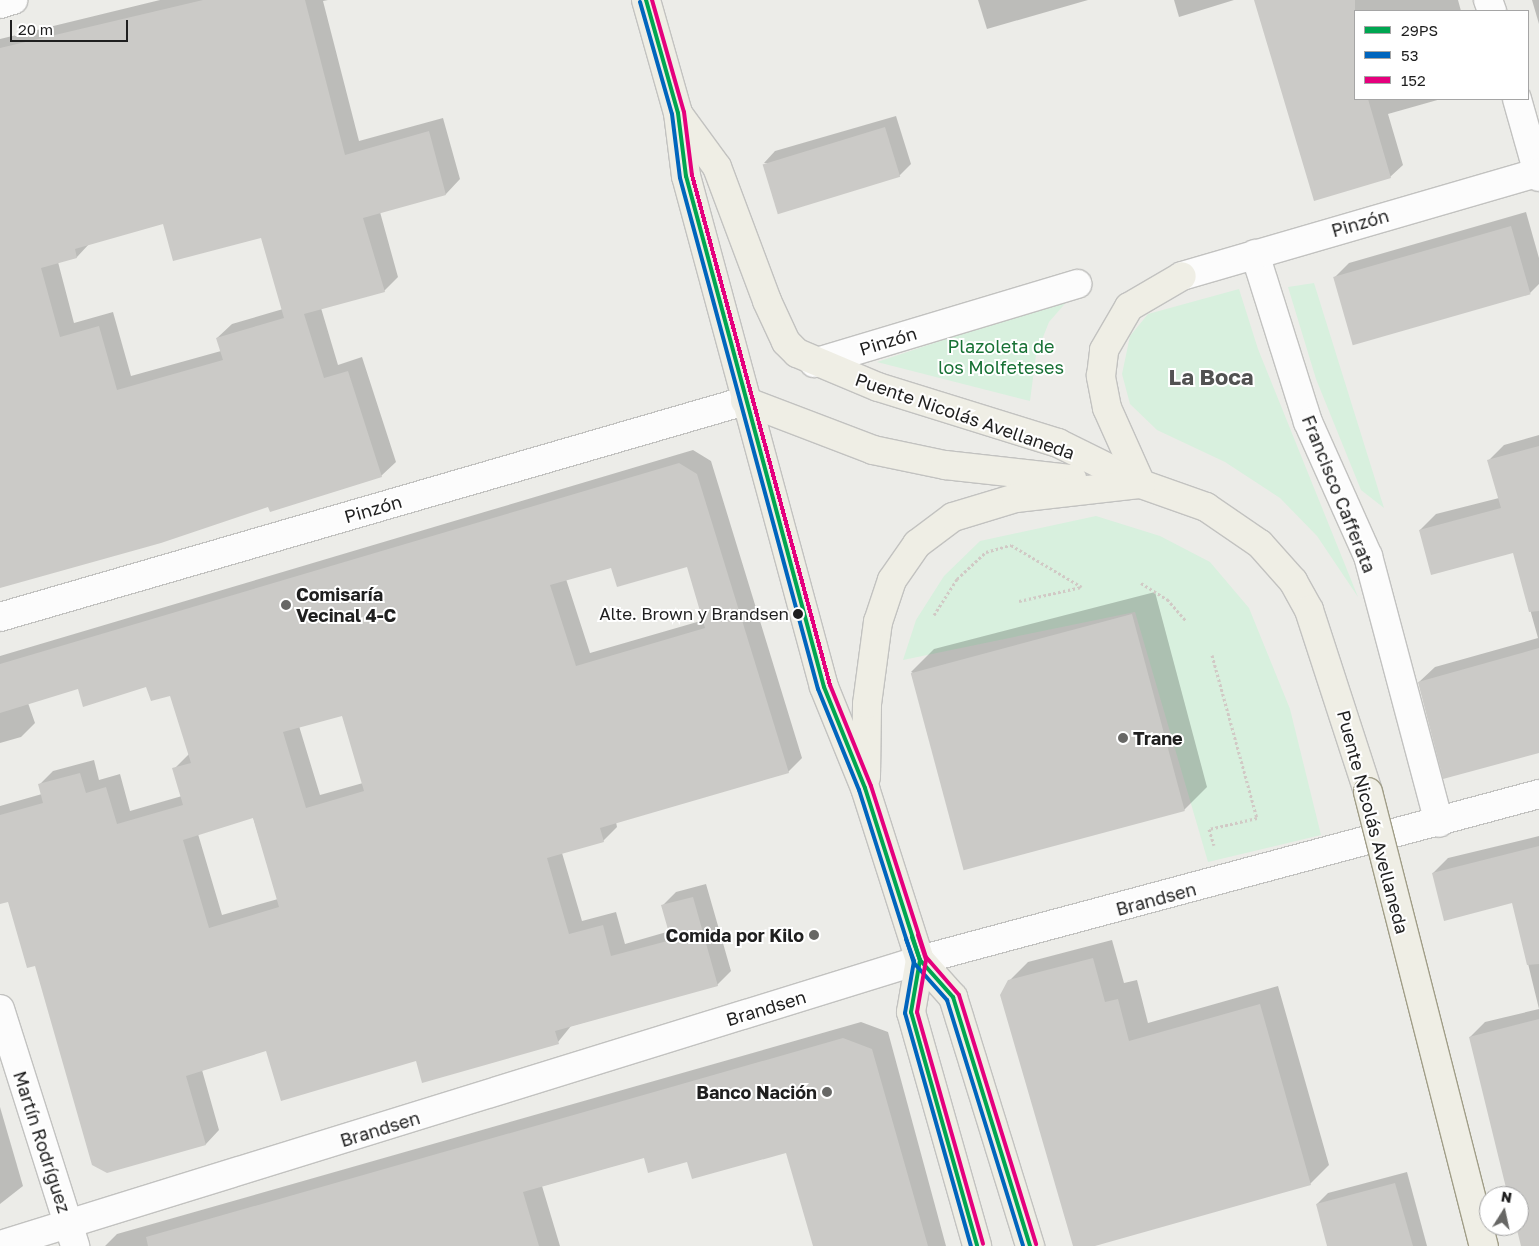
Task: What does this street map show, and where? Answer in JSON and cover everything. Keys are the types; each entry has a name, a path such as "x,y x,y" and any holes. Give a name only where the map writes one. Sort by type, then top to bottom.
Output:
{"main road":[{"path":"646,0 678,113 686,176 745,401 824,687 865,788 920,960 953,996 1030,1246"},
{"name":"Puente Nicolás Avellaneda","path":"678,113 716,167 786,342 814,363 1058,443 1141,484 1189,500 1239,526 1293,581 1324,652 1368,792 1484,1246"},
{"path":"865,788 867,704 878,622 892,580 917,544 953,518 1016,498 1141,484 1107,408 1101,376 1104,350 1129,307 1182,276"},
{"name":"Puente Nicolás Avellaneda","path":"745,401 873,450 936,463 1017,475 1141,484"},
{"path":"920,960 911,1012 977,1246"}],"street":[{"path":"0,4 12,0"},
{"path":"1517,100 1539,174"},
{"name":"Pinzón","path":"1182,276 1539,174"},
{"name":"Francisco Cafferata","path":"1255,254 1308,422 1368,556 1439,823"},
{"name":"Pinzón","path":"814,363 1077,284"},
{"name":"Pinzón","path":"0,618 745,401"},
{"name":"Brandsen","path":"0,1245 72,1236 920,960 1439,823 1539,794"},
{"name":"Martín Rodríguez","path":"0,1009 72,1236"}],"path":[{"path":"934,615 957,579 986,552 1011,545 1082,587 1018,602"},
{"path":"1141,583 1167,599 1185,620"},
{"path":"1212,655 1256,818 1209,829 1216,852"}],"green space":[{"path":"1314,283 1384,508 1361,490 1316,379 1288,287"},
{"path":"1239,289 1258,349 1358,597 1317,536 1280,498 1225,462 1157,430 1130,404 1122,374 1130,336 1148,314"},
{"name":"Plazoleta de los Molfeteses","path":"1070,298 1049,322 1036,355 1030,401 877,362"},
{"path":"1096,516 1160,536 1210,562 1249,608 1290,709 1321,835 1208,862 1135,612 903,660 916,620 944,576 980,541"}],"building":[{"path":"203,0 305,0 345,155 429,131 446,195 363,218 385,292 304,314 324,378 348,371 382,477 270,512 268,507 161,543 0,588 0,48","holes":["163,224 173,261 261,238 284,318 216,338 223,360 117,390 99,326 60,337 41,268 77,258 75,249"]},
{"path":"1254,0 1355,0 1354,100 1368,100 1391,178 1314,201"},
{"path":"885,127 900,177 778,214 763,164"},
{"path":"1511,226 1531,294 1353,345 1333,277"},
{"path":"1539,446 1539,611 1529,612 1513,553 1431,575 1419,530 1501,508 1487,460"},
{"path":"679,463 697,474 789,773 600,828 604,842 547,858 569,934 603,925 611,956 671,940 661,905 693,897 718,986 555,1031 559,1044 422,1083 416,1061 281,1101 266,1051 186,1076 206,1145 107,1173 92,1165 35,966 27,968 8,902 0,904 0,815 43,803 38,784 80,773 86,793 106,787 117,824 183,805 172,768 191,763 170,696 151,701 146,687 83,707 78,689 0,713 0,664","holes":["687,567 705,628 576,666 550,585 611,568 617,587","342,716 364,791 306,808 283,732","253,818 279,907 209,928 183,840"]},
{"name":"Trane","path":"1132,614 1185,811 964,870 911,673"},
{"path":"1539,648 1539,753 1443,779 1418,682"},
{"path":"1539,846 1539,964 1527,965 1512,903 1444,921 1432,873"},
{"path":"1093,958 1105,1002 1118,999 1129,1041 1260,1004 1311,1185 1095,1246 1073,1246 1000,995 1008,980"},
{"path":"1539,1019 1539,1246 1521,1246 1518,1236 1529,1236 1529,1186 1506,1186 1469,1037"},
{"path":"843,1038 872,1049 928,1246 813,1246 786,1153 692,1179 687,1162 648,1173 644,1158 523,1192 539,1246 148,1246 146,1237"},
{"path":"1395,1183 1413,1246 1327,1246 1316,1204"}],"transit line":[{"name":"29PS","path":"646,0 678,113 686,176 824,687 865,788 920,960 953,997 1030,1246"},
{"name":"152","path":"652,0 684,112 692,175 830,685 871,786 926,957 959,995 1036,1244"},
{"name":"53","path":"640,2 672,114 680,178 818,689 859,790 914,963 947,1000 1023,1246"},
{"name":"152","path":"918,935 926,960 917,1012 983,1244"},
{"name":"29PS","path":"912,937 920,960 911,1012 977,1246"},
{"name":"53","path":"906,939 914,961 905,1013 971,1246"}],"place":[{"name":"Comisaría Vecinal 4-C","path":"286,605"},
{"name":"Alte. Brown y Brandsen","path":"798,614"},
{"name":"Trane","path":"1123,738"},
{"name":"Comida por Kilo","path":"814,935"},
{"name":"Banco Nación","path":"827,1092"}],"district":[{"name":"La Boca","path":"1211,377"}]}
